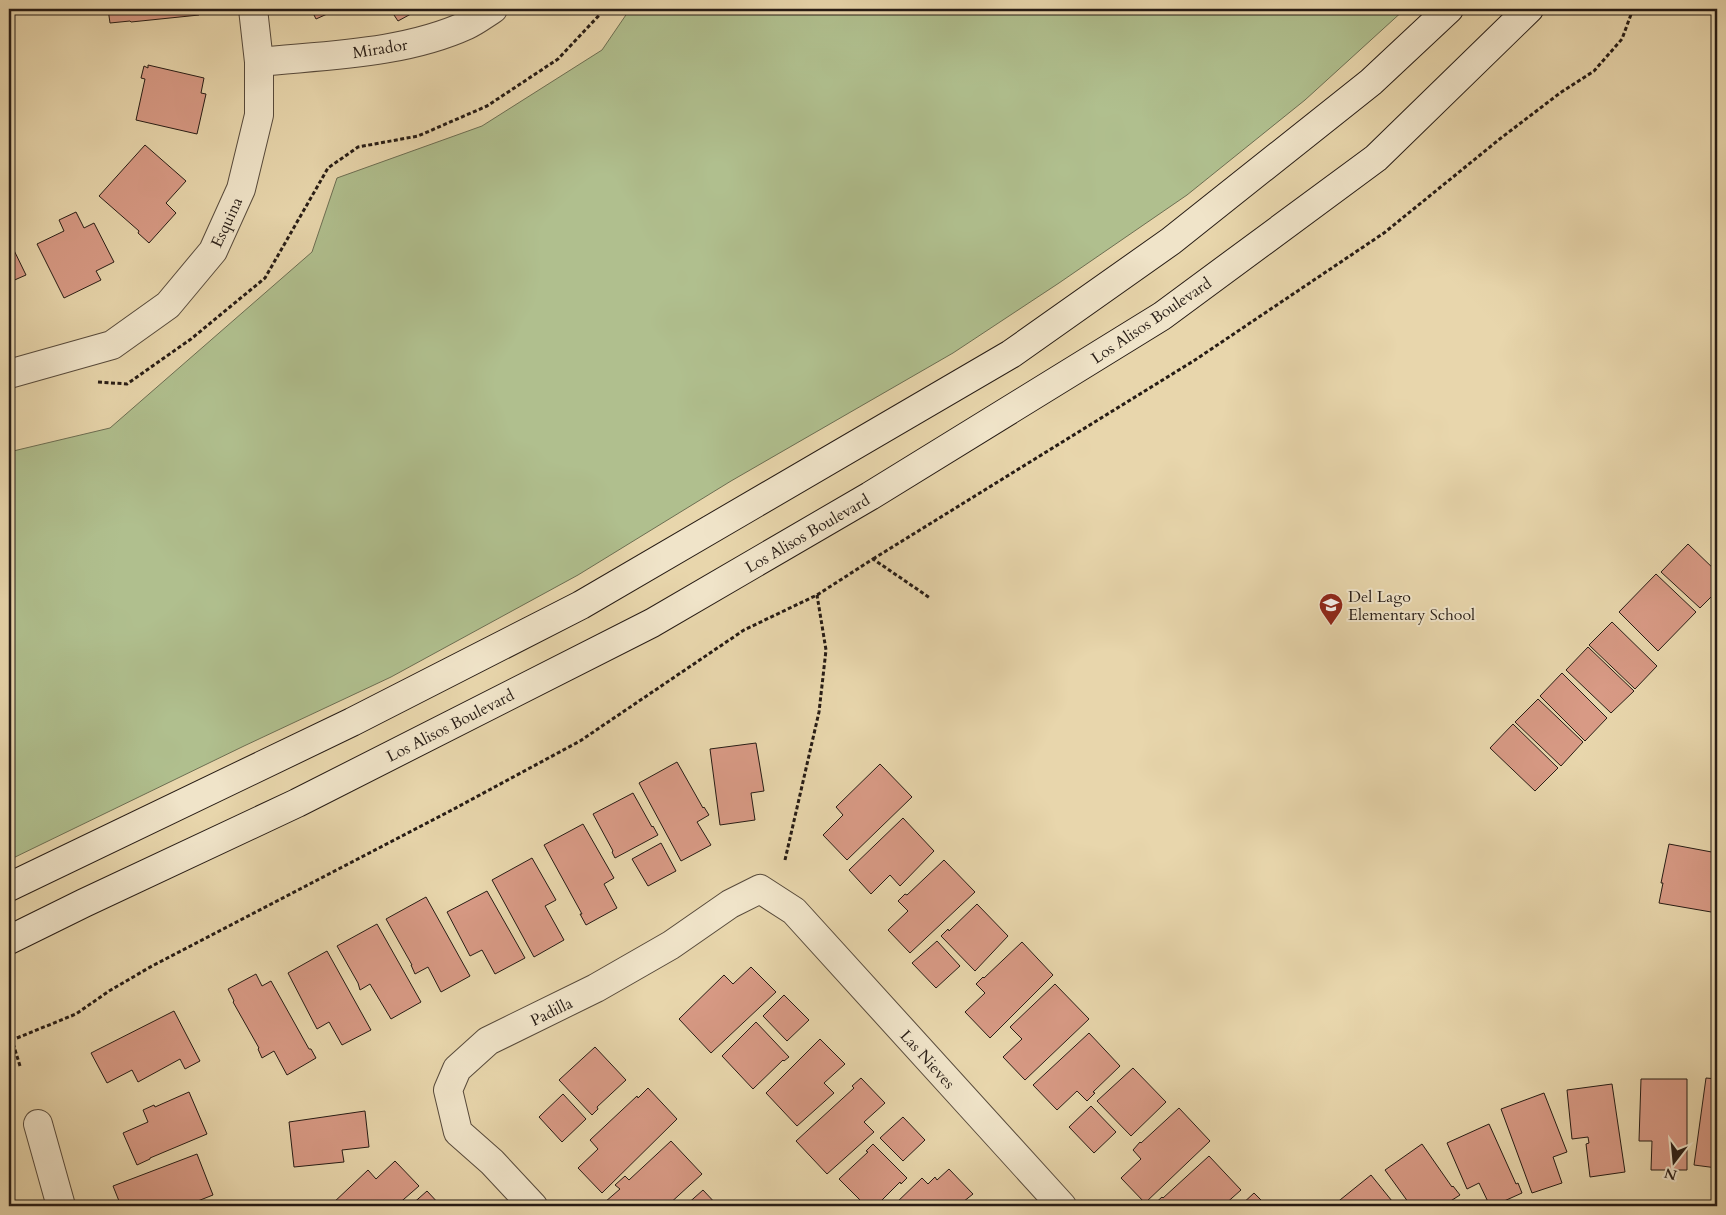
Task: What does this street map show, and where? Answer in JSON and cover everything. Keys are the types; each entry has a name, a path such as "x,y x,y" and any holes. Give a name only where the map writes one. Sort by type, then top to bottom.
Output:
{"main road":[{"name":"Esquina","path":"9,374 112,345 168,305 213,251 241,189 259,115 259,62 252,9"},
{"name":"Mirador","path":"259,62 359,52 424,40 468,24 493,9"},
{"path":"9,887 352,722 581,605 1011,354 1172,241 1371,82 1448,9"},
{"name":"Los Alisos Boulevard","path":"9,940 93,898 297,803 652,623 887,486 1162,316 1368,164 1529,9"},
{"name":"Padilla","path":"533,1206 492,1162 458,1132 448,1090 457,1069 488,1041 596,988 670,944 730,904 760,889 794,911"},
{"name":"Las Nieves","path":"794,911 1062,1206"},
{"path":"38,1124 61,1206"}],"path":[{"path":"98,382 127,384 191,339 265,278 328,168 358,147 418,136 486,106 558,59 605,9"},
{"path":"20,1066 10,1040 76,1014 109,991 152,966 452,810 580,741 744,630 816,595 1195,360 1384,233 1501,138 1560,93 1594,71 1622,39 1633,9"},
{"path":"873,559 930,598"},
{"path":"784,860 820,703 826,650 816,595"}],"green space":[{"path":"630,9 1405,9 1305,100 1187,195 953,353 731,481 578,575 391,677 9,860 9,452 110,428 312,252 337,178 482,126 602,50"}],"building":[{"path":"108,9 198,9 199,15 110,23"},
{"path":"311,9 344,9 337,12 336,10 316,19"},
{"path":"390,9 420,9 398,21"},
{"path":"148,65 204,78 201,93 206,94 197,134 136,120 145,79 141,78 144,66 148,68"},
{"path":"145,145 186,181 166,203 176,213 149,243 138,233 139,231 99,196"},
{"path":"76,212 84,228 94,223 114,262 96,271 101,280 64,298 37,244 64,231 59,220"},
{"path":"9,240 26,275 10,282 12,287 9,288"},
{"path":"1688,544 1717,572 1717,591 1700,608 1661,572"},
{"path":"1656,574 1696,612 1658,651 1619,612"},
{"path":"1612,622 1657,666 1635,689 1589,645"},
{"path":"1588,647 1634,691 1611,713 1566,670"},
{"path":"1562,673 1607,718 1585,741 1540,696"},
{"path":"1538,699 1583,742 1561,766 1515,722"},
{"path":"1513,724 1558,768 1535,791 1490,748"},
{"path":"756,743 764,791 751,793 755,820 720,825 710,749"},
{"path":"677,762 703,808 709,815 697,822 711,845 681,861 639,783"},
{"path":"880,764 912,797 847,860 823,835 843,815 836,807"},
{"path":"633,793 658,835 615,858 593,814"},
{"path":"903,818 934,851 900,886 890,875 871,894 849,870"},
{"path":"583,824 614,878 604,884 617,908 586,925 580,914 582,914 544,845"},
{"path":"661,843 676,871 648,886 632,859"},
{"path":"1669,844 1717,853 1717,913 1659,903"},
{"path":"532,858 556,900 545,906 564,940 534,957 492,880"},
{"path":"944,860 975,892 910,953 888,930 908,911 898,901 905,894 907,895"},
{"path":"487,891 525,958 495,974 482,950 470,956 447,912"},
{"path":"426,897 470,976 441,992 428,967 415,974 412,965 386,919"},
{"path":"977,904 1008,936 975,971 941,936 948,929 949,931"},
{"path":"377,924 421,1002 391,1019 370,984 360,990 337,946"},
{"path":"937,941 960,966 936,988 912,963"},
{"path":"1022,942 1053,975 990,1038 965,1012 985,993 976,984"},
{"path":"327,951 371,1030 342,1045 329,1022 317,1029 288,973"},
{"path":"751,967 776,992 711,1053 679,1019 724,975 733,984"},
{"path":"256,974 262,986 271,981 309,1049 311,1049 316,1058 287,1075 274,1051 262,1058 259,1048 233,1002 228,989"},
{"path":"1055,984 1089,1019 1025,1080 1003,1057 1022,1039 1010,1027"},
{"path":"784,995 809,1020 787,1041 763,1016"},
{"path":"174,1011 200,1061 185,1069 180,1059 138,1082 132,1070 107,1083 91,1053"},
{"path":"756,1022 789,1057 783,1060 753,1089 722,1056"},
{"path":"1089,1033 1120,1066 1093,1092 1095,1093 1087,1101 1077,1091 1057,1110 1033,1085"},
{"path":"820,1039 845,1064 824,1083 834,1093 797,1126 766,1093"},
{"path":"595,1047 626,1080 597,1107 598,1109 592,1115 559,1080"},
{"path":"1133,1068 1166,1102 1131,1136 1097,1101"},
{"path":"861,1078 885,1103 864,1122 874,1132 827,1174 796,1141 854,1088 852,1086"},
{"path":"1706,1078 1717,1079 1717,1168 1694,1165"},
{"path":"1641,1079 1687,1079 1687,1170 1651,1170 1652,1141 1639,1141"},
{"path":"1612,1084 1625,1172 1590,1177 1586,1144 1589,1143 1588,1137 1572,1139 1567,1090"},
{"path":"648,1088 677,1119 602,1193 578,1168 598,1149 590,1140"},
{"path":"189,1092 207,1134 137,1165 123,1133 148,1122 143,1110 154,1105 155,1107"},
{"path":"1544,1093 1567,1152 1553,1157 1562,1183 1532,1193 1501,1109"},
{"path":"563,1094 586,1119 562,1142 539,1117"},
{"path":"1091,1106 1116,1132 1094,1153 1069,1127"},
{"path":"1179,1108 1210,1141 1145,1203 1121,1178 1141,1159 1133,1150"},
{"path":"365,1111 369,1147 342,1150 344,1162 294,1167 289,1122"},
{"path":"903,1117 925,1140 903,1161 880,1138"},
{"path":"1489,1124 1516,1184 1518,1183 1522,1193 1493,1206 1490,1206 1479,1183 1467,1189 1447,1143"},
{"path":"671,1141 702,1174 667,1206 609,1206 605,1202 620,1189 615,1185 625,1176 629,1180"},
{"path":"873,1144 907,1178 901,1184 900,1182 876,1206 866,1206 839,1179 868,1152 866,1151"},
{"path":"1422,1144 1452,1187 1460,1195 1449,1202 1452,1206 1411,1206 1385,1170"},
{"path":"197,1154 213,1195 185,1206 121,1206 113,1186"},
{"path":"1209,1156 1241,1190 1223,1206 1152,1206 1163,1198"},
{"path":"395,1161 419,1186 396,1206 334,1206 332,1204 368,1170 376,1179"},
{"path":"949,1169 973,1194 958,1206 893,1206 922,1178 928,1184 935,1177 937,1180"},
{"path":"1371,1175 1396,1206 1337,1206 1335,1204"},
{"path":"703,1190 718,1206 685,1206"},
{"path":"427,1191 441,1206 410,1206"},
{"path":"1254,1193 1267,1206 1240,1206"}],"place":[{"name":"Del Lago Elementary School","path":"1331,626"}]}
